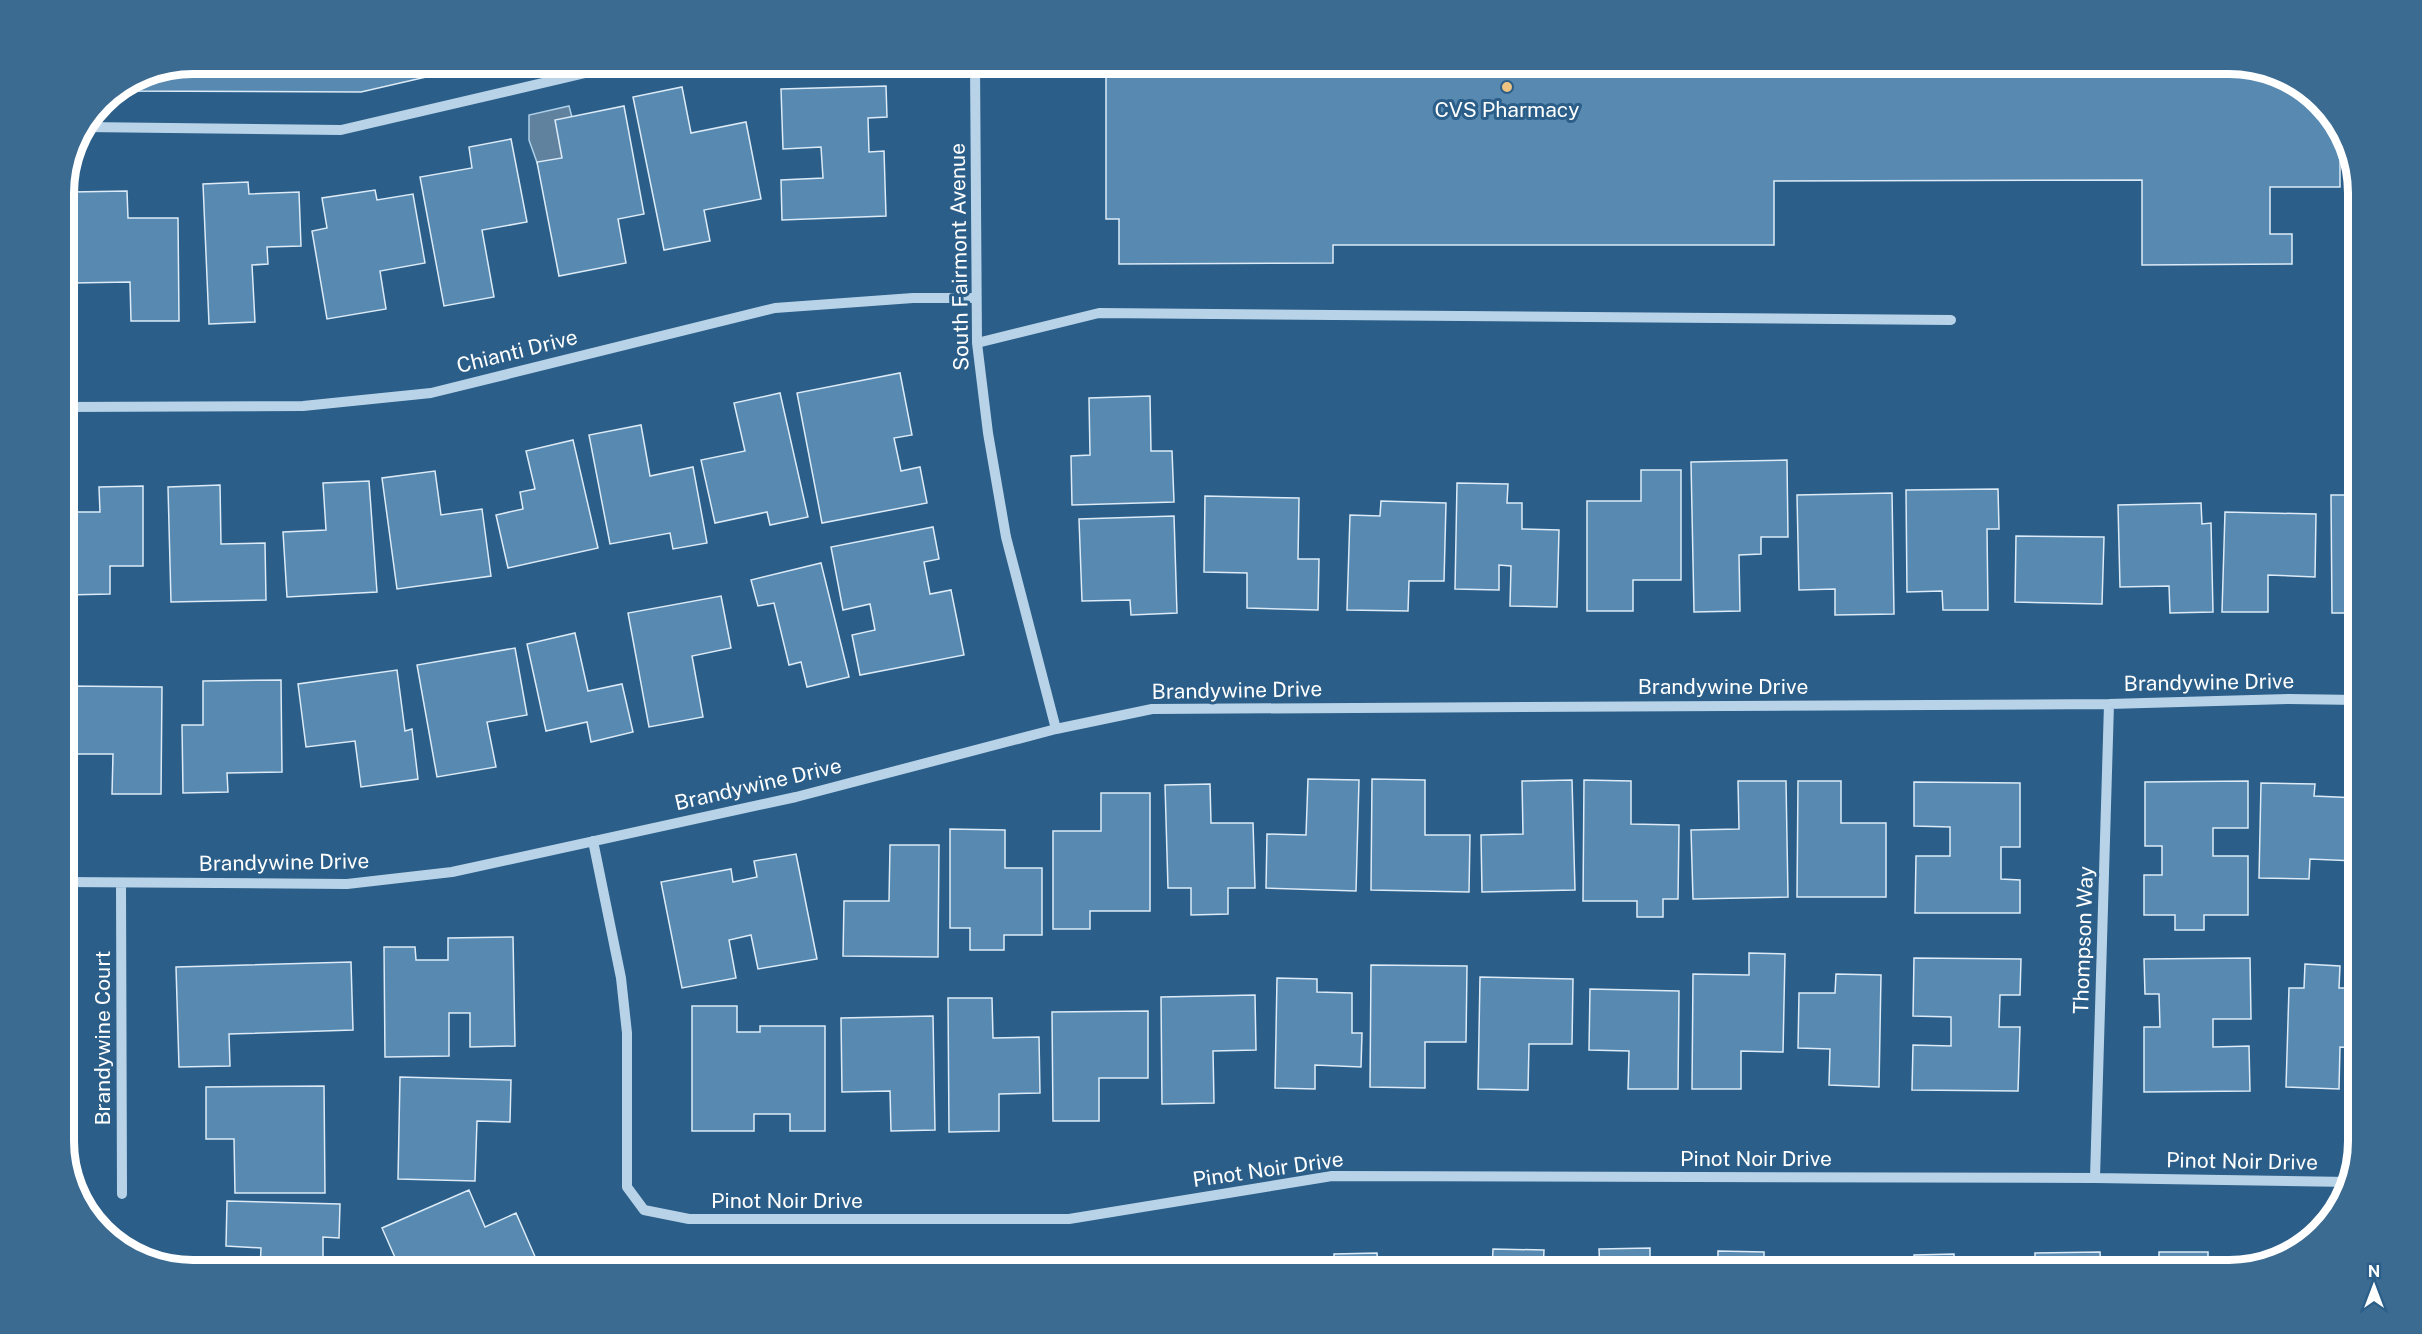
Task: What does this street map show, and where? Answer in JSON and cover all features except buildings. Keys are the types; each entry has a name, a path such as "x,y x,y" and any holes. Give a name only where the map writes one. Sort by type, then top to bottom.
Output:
{"street":[{"path":"93,127 341,130 582,74"},
{"name":"South Fairmont Avenue","path":"975,74 977,343 988,433 1006,537 1056,729"},
{"name":"Chianti Drive","path":"74,407 303,406 431,393 775,308 913,298 976,298"},
{"path":"977,343 1099,313 1951,320"},
{"name":"Brandywine Drive","path":"74,882 346,885 452,872 796,797 1056,729 1152,709 2109,704 2289,699 2348,700"},
{"name":"Thompson Way","path":"2095,1178 2109,704"},
{"name":"Pinot Noir Drive","path":"593,841 621,978 627,1033 627,1187 644,1210 689,1219 1069,1219 1332,1176 2095,1178 2341,1182"},
{"name":"Brandywine Court","path":"121,883 122,1194"}],"water":[{"path":"569,106 573,121 572,156 539,168 529,140 529,115"}],"place":[{"name":"CVS Pharmacy","path":"1507,87"}]}
